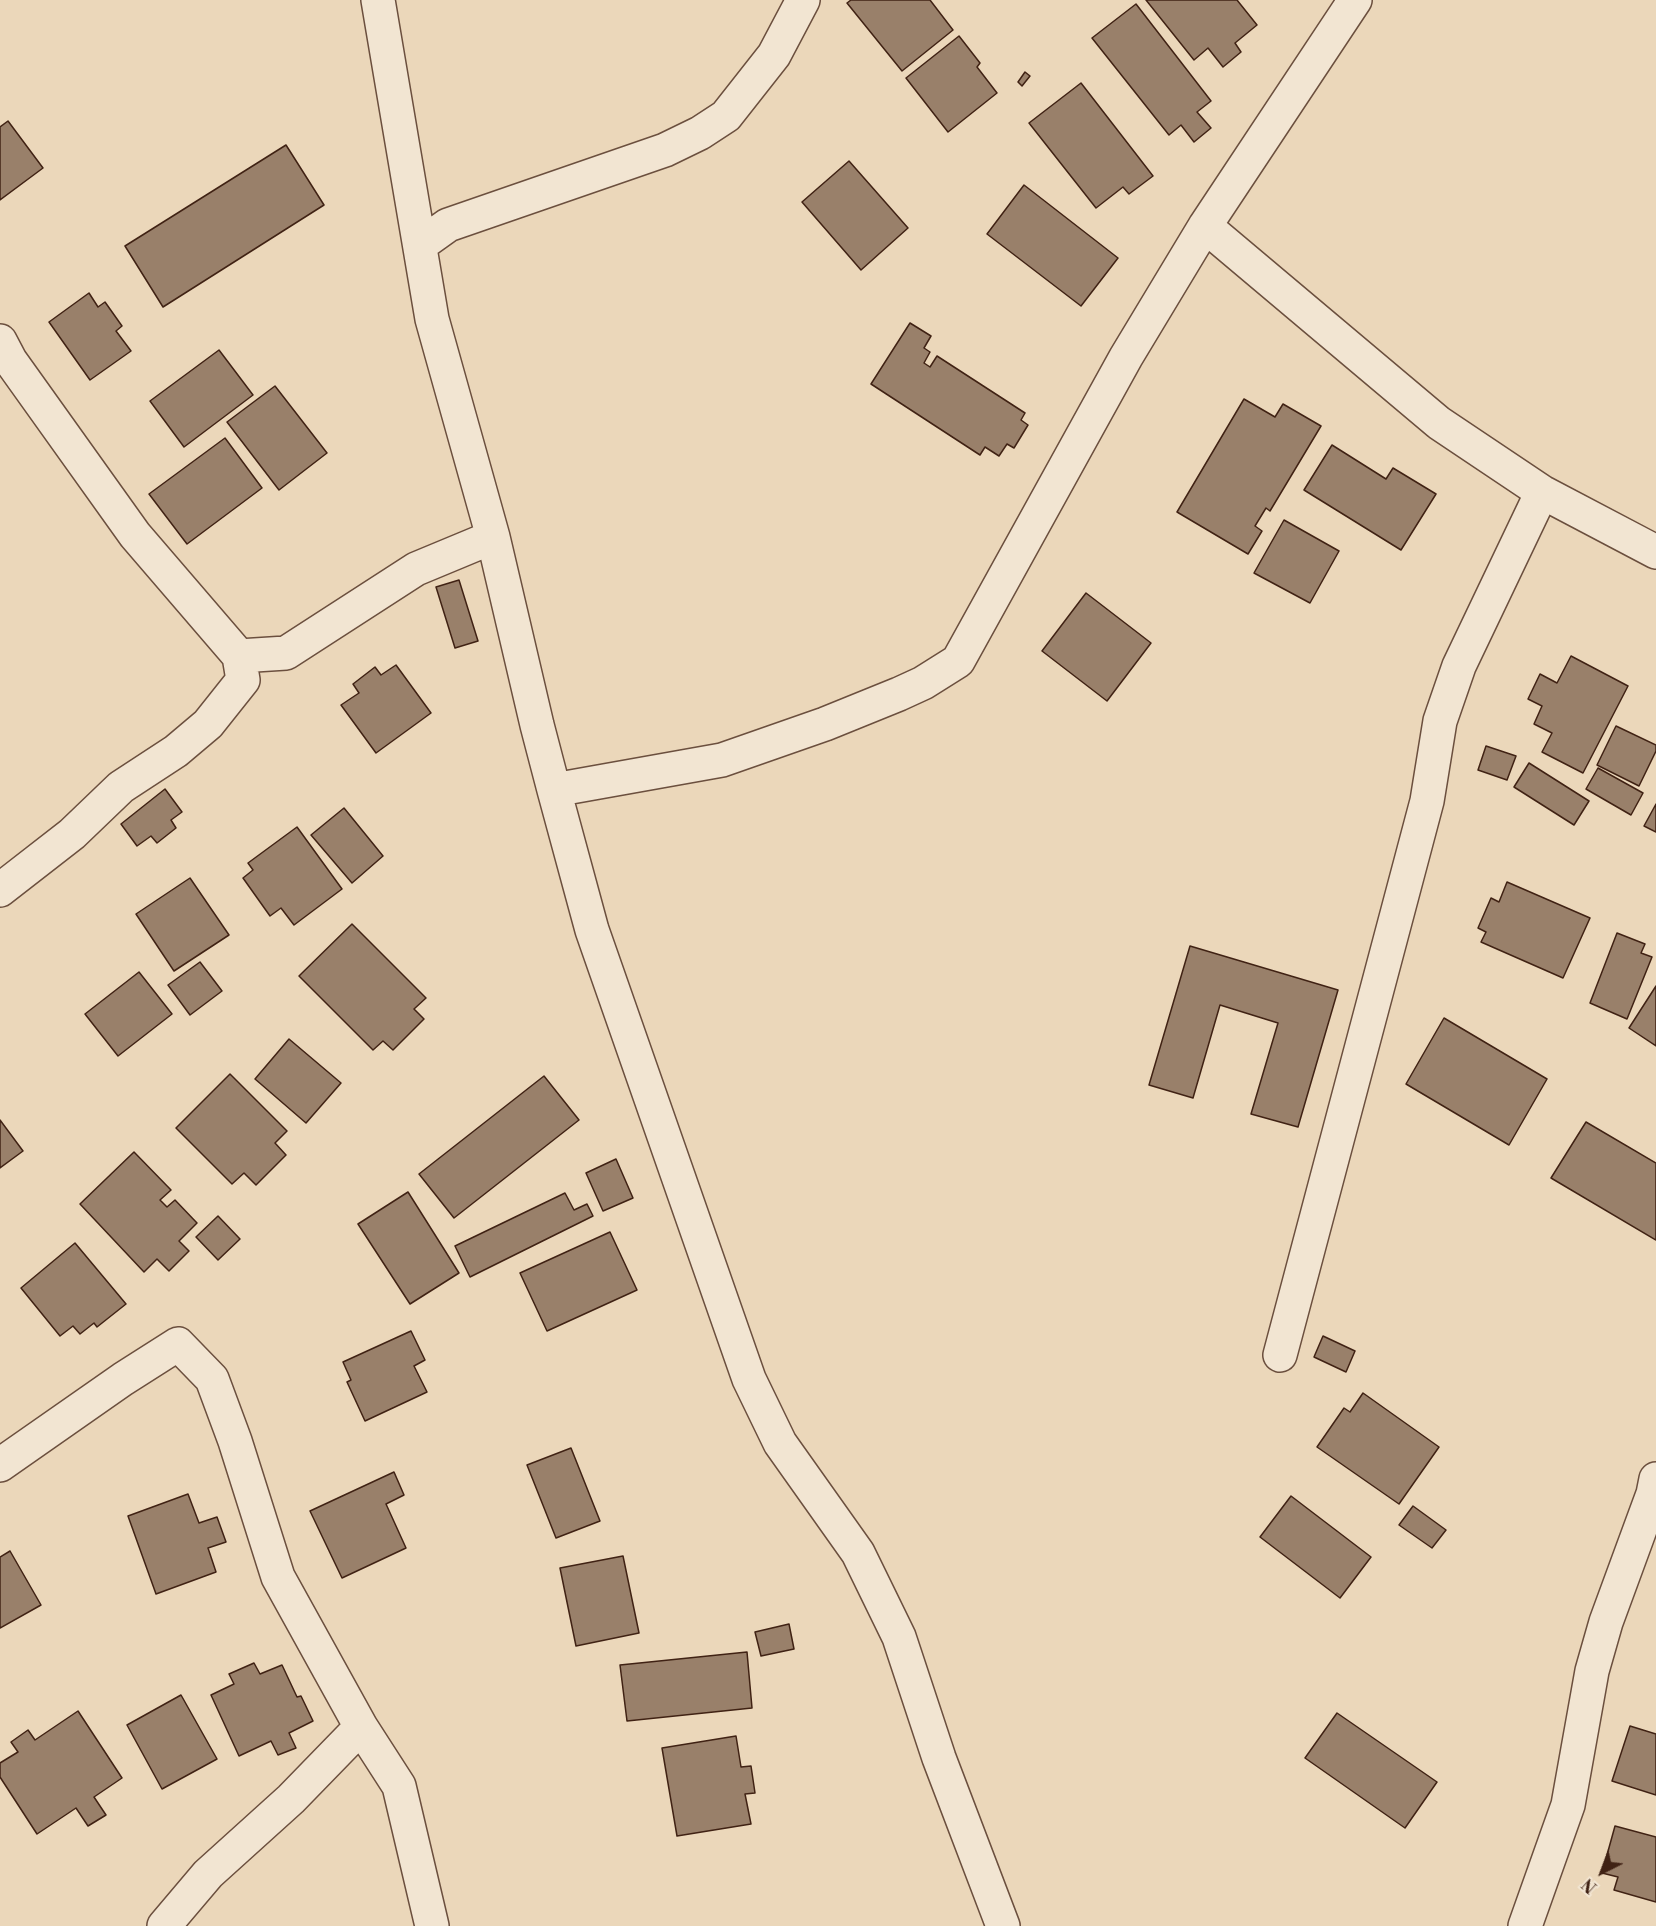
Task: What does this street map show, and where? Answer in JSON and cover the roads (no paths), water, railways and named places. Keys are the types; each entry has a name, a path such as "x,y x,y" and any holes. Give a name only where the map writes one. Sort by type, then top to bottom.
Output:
{"street":[{"path":"378,0 432,319 493,537 537,725 592,930 749,1379 780,1443 858,1553 898,1637 939,1758 1003,1926"},
{"path":"420,245 448,225 665,150 700,133 726,116 774,55 802,0"},
{"path":"554,790 722,760 825,724 899,694 923,683 958,661 1126,357 1205,226 1355,0"},
{"path":"1205,226 1439,423 1542,492 1656,552"},
{"path":"0,890 72,834 121,787 176,751 208,724 243,680 239,656 135,535 3,356"},
{"path":"1280,1355 1426,801 1440,720 1459,666 1542,492"},
{"path":"239,656 286,653 416,569 493,537"},
{"path":"0,1465 123,1379 178,1344 212,1379 235,1441 278,1577 361,1727 399,1786 432,1926"},
{"path":"1525,1926 1568,1805 1593,1671 1606,1622 1653,1494 1656,1479"},
{"path":"164,1926 208,1874 291,1799 361,1727"}]}
